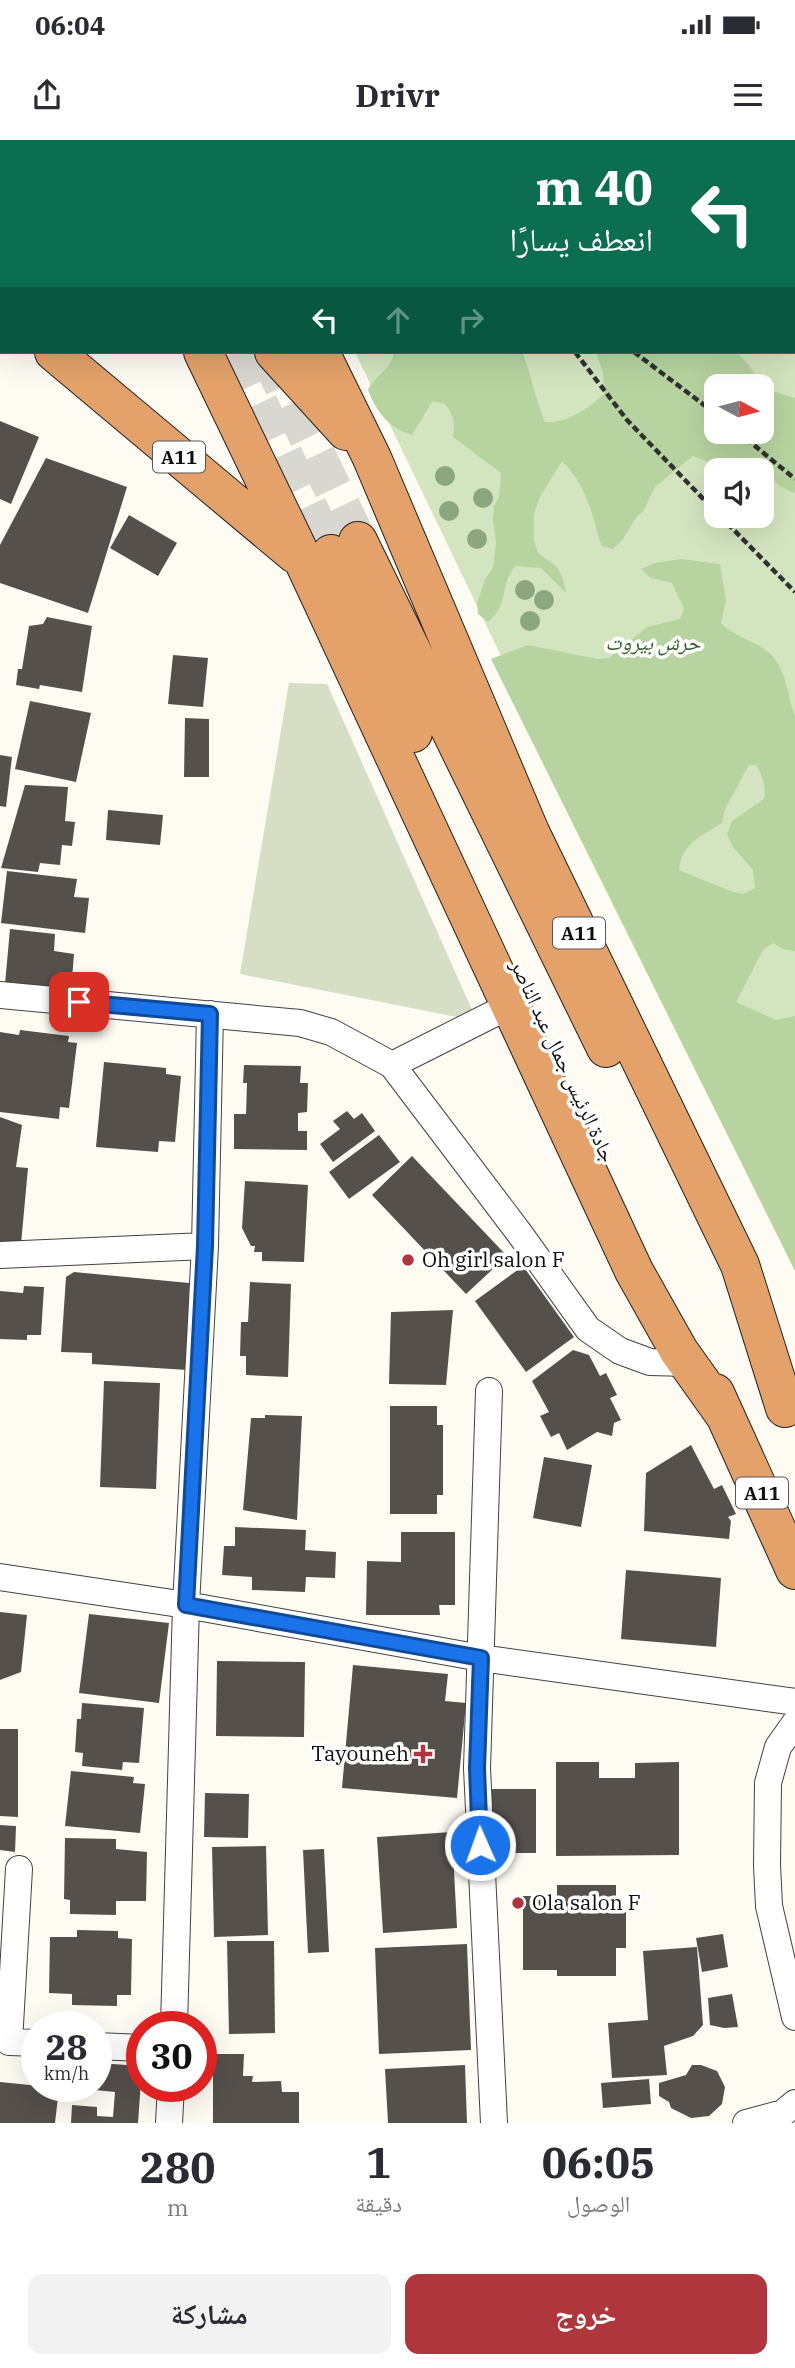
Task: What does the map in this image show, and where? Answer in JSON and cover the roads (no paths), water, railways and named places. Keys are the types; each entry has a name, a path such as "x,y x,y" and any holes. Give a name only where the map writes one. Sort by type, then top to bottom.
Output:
{"highway":[{"name":"A11","path":"57,354 331,552 511,1005 634,1270 687,1363 726,1417"},
{"path":"204,354 331,552"},
{"name":"A11","path":"277,354 325,410 372,458 530,832 740,1265 790,1418"},
{"path":"321,354 372,458"},
{"name":"جادة الرئيس جمال عبد الناصر","path":"331,552 795,1570"},
{"name":"جادة الرئيس جمال عبد الناصر","path":"331,552 559,955 790,1418"}],"street":[{"path":"0,995 300,1023 331,1032 392,1065 588,1329 620,1351 650,1362 687,1363"},
{"path":"392,1065 511,1005"},
{"path":"174,2011 186,1605 205,1246 210,1014"},
{"path":"0,1255 205,1246"},
{"path":"489,1391 477,1768 494,2123"},
{"path":"0,1577 186,1605 481,1658 795,1702"},
{"path":"795,1723 778,1747 768,1783 767,1865 769,1906 795,2017"},
{"path":"19,1869 9,2042 21,2042"},
{"path":"169,2123 170,2102"},
{"path":"746,2123 783,2113 795,2103"}],"tunnel":[{"path":"235,354 331,554"},
{"path":"268,354 358,541"}],"place":[{"name":"Oh girl salon F","path":"408,1260"},
{"name":"Tayouneh","path":"423,1754"},
{"name":"Ola salon F","path":"518,1903"}],"park label":[{"name":"حرش بيروت","path":"653,643"}]}
